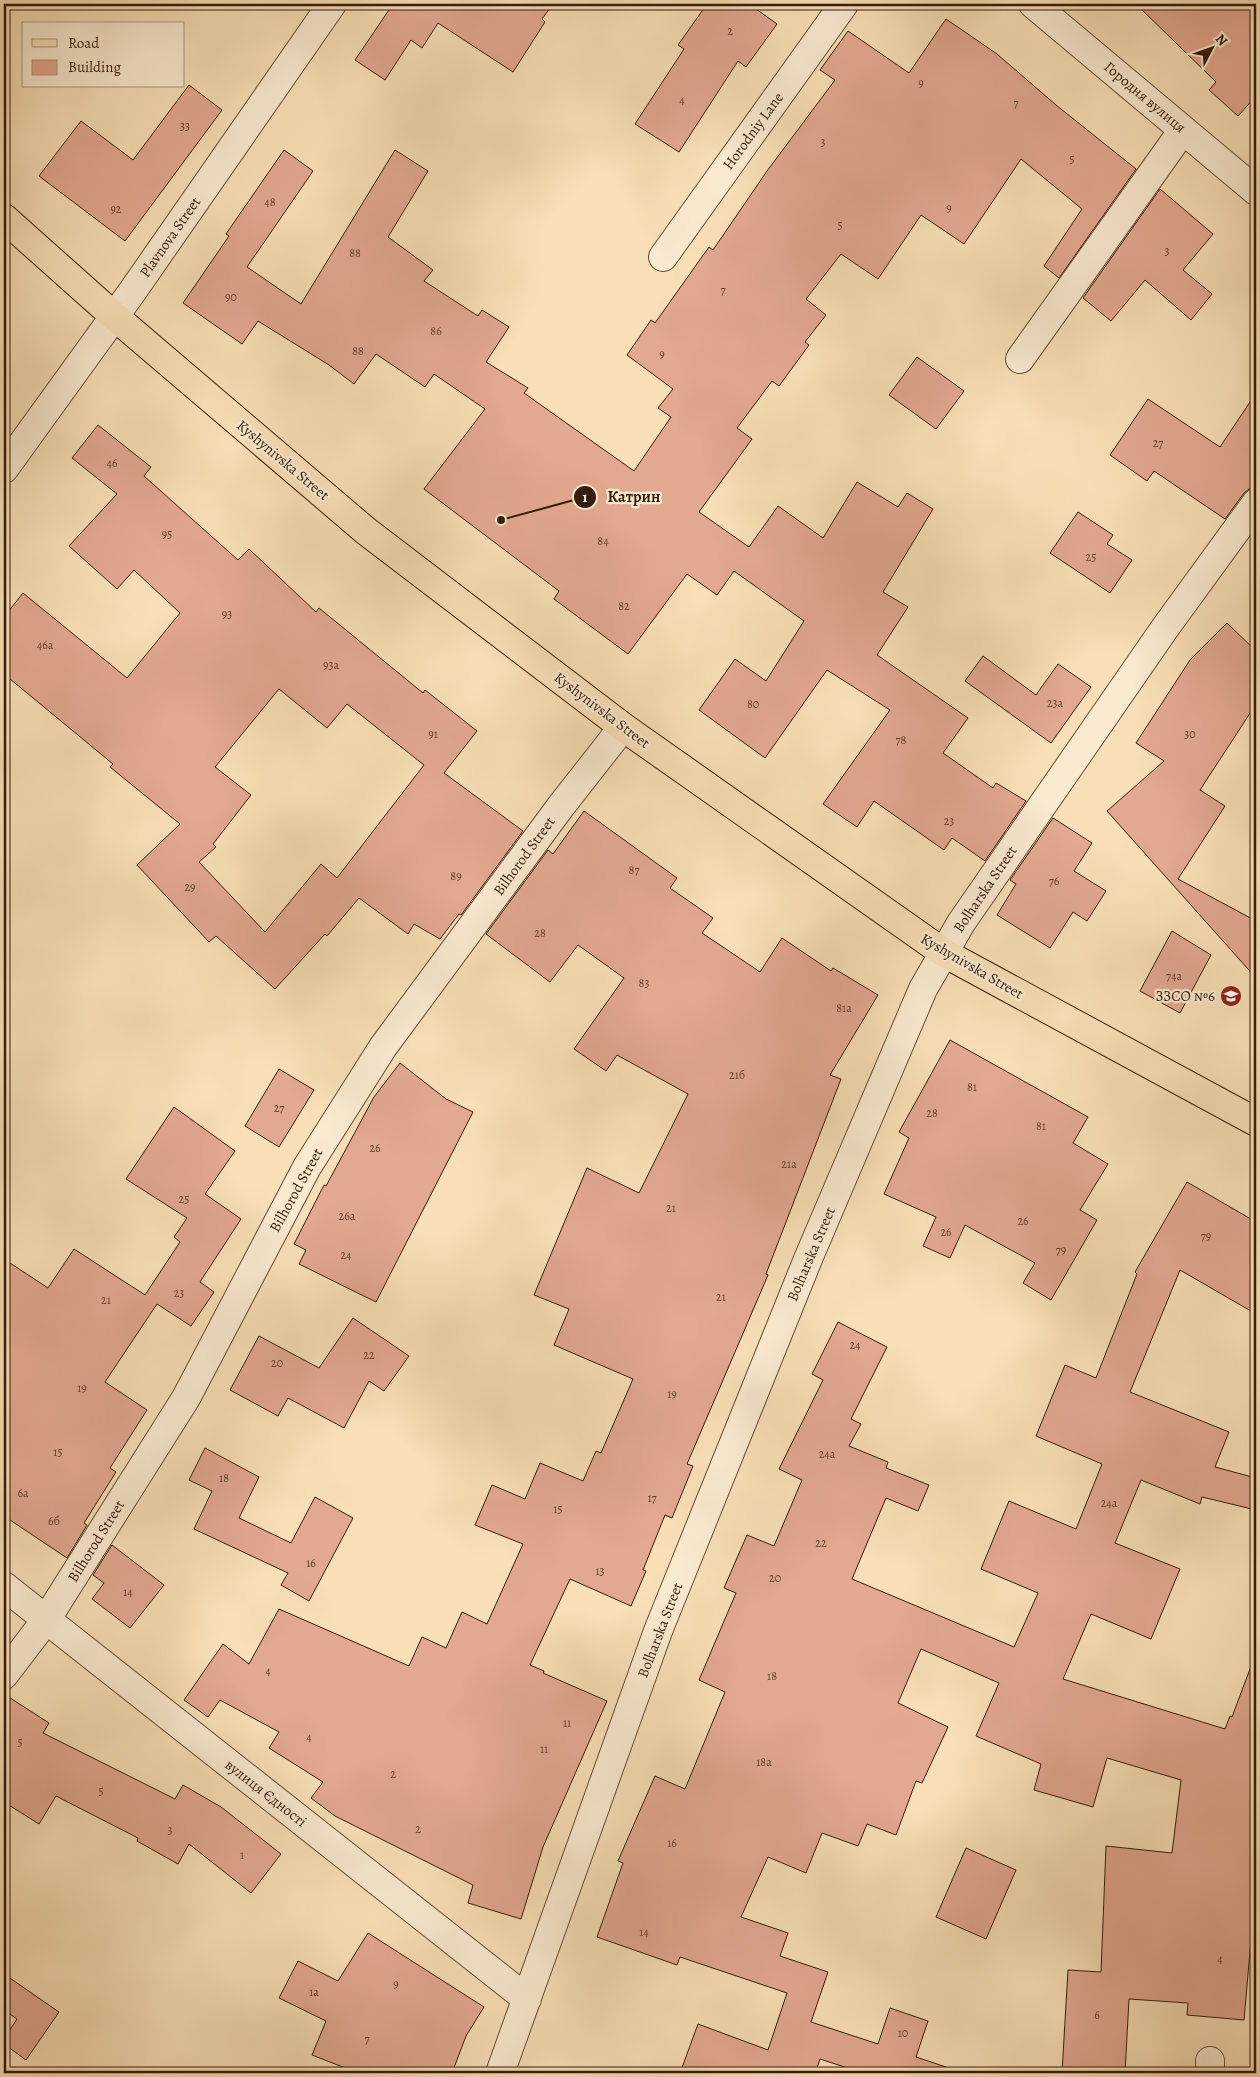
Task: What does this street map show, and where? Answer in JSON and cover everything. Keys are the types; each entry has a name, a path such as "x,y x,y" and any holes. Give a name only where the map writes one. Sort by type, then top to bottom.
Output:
{"main road":[{"name":"Kyshynivska Street","path":"4,218 114,316 366,531 623,727 944,953 1256,1122"}],"street":[{"name":"Plavnova Street","path":"4,468 114,316 332,4"},
{"name":"Horodniy Lane","path":"663,257 844,4"},
{"name":"Городня вулиця","path":"1033,4 1256,191"},
{"path":"1020,359 1183,130"},
{"name":"Bolharska Street","path":"500,2073 666,1613 808,1259 923,989 961,923 1160,636 1256,503"},
{"name":"Bilhorod Street","path":"4,1675 46,1620 186,1398 307,1167 383,1047 561,806 623,727"},
{"name":"вулиця Єдності","path":"4,1586 528,1999"}],"building":[{"path":"393,4 553,4 542,19 545,22 513,72 438,23 422,48 411,40 385,80 355,60"},
{"path":"707,4 749,4 777,24 746,67 738,61 679,152 635,124 684,49 678,45"},
{"path":"1136,4 1256,4 1256,96 1238,116 1209,90 1216,82"},
{"path":"946,19 997,54 1056,105 1136,169 1059,278 1044,266 1082,209 1021,159 964,244 921,215 878,279 841,254 806,299 826,315 805,342 809,345 779,386 772,381 737,428 752,439 699,512 749,547 778,506 823,538 857,482 898,507 907,493 933,509 883,592 908,607 877,655 968,718 943,753 993,788 996,783 1026,801 985,861 952,838 944,850 874,801 857,827 823,804 890,710 827,670 765,758 699,710 735,659 766,681 804,621 734,571 717,595 687,574 628,654 554,599 559,591 424,489 485,409 434,374 425,387 376,354 354,384 329,365 258,321 242,344 183,303 229,236 226,234 284,150 313,171 247,267 301,304 395,150 428,171 388,237 433,270 424,281 478,316 482,310 509,327 486,362 528,388 524,393 634,471 671,417 658,408 673,389 627,355 651,320 655,323 709,247 713,250 767,171 835,80 820,70 848,31 909,73"},
{"path":"189,85 222,110 125,241 39,176 81,121 133,160"},
{"path":"1160,189 1213,234 1183,270 1212,294 1191,320 1145,280 1111,321 1083,298"},
{"path":"917,357 964,391 936,429 889,395"},
{"path":"1256,393 1256,488 1249,489 1244,493 1225,519 1154,471 1147,481 1110,455 1148,399 1220,447"},
{"path":"98,425 151,467 144,476 238,560 249,549 316,612 319,608 423,693 425,690 477,731 444,773 523,831 461,915 459,914 440,939 414,924 408,934 359,898 327,936 325,934 275,989 216,936 209,942 137,865 180,824 110,767 113,764 4,674 4,617 23,593 127,678 180,613 134,570 117,589 69,546 117,494 72,458","holes":["279,689 327,728 347,704 424,765 337,878 321,864 265,932 199,862 216,847 213,844 251,795 215,767"]},
{"path":"1078,512 1113,535 1107,544 1132,560 1110,593 1050,553"},
{"path":"1227,623 1256,651 1256,704 1200,790 1225,806 1178,879 1256,921 1256,978 1107,811 1164,761 1136,743 1190,660"},
{"path":"983,656 1036,695 1058,664 1091,687 1051,743 965,681"},
{"path":"584,811 677,878 670,888 713,918 702,933 760,972 782,938 831,971 833,968 878,995 830,1075 841,1079 766,1274 768,1275 687,1464 693,1466 672,1518 665,1515 643,1570 646,1571 631,1606 570,1579 530,1665 544,1671 543,1673 607,1701 543,1847 521,1919 468,1903 473,1885 335,1816 311,1798 323,1782 269,1748 279,1732 220,1700 208,1717 184,1700 223,1644 249,1664 279,1609 409,1666 422,1637 446,1648 462,1612 487,1624 523,1544 475,1525 492,1485 525,1499 540,1463 583,1481 596,1451 601,1453 633,1379 554,1345 569,1309 534,1295 587,1168 639,1193 688,1094 617,1055 606,1071 574,1049 624,978 578,945 550,982 486,934 548,850 553,854"},
{"path":"1053,818 1092,843 1074,871 1106,891 1087,921 1073,912 1050,948 997,915 1016,884 1010,880"},
{"path":"1172,931 1211,955 1180,1013 1140,991"},
{"path":"950,1040 1088,1117 1073,1143 1108,1164 1080,1210 1097,1220 1051,1300 1023,1283 1035,1263 965,1225 950,1258 923,1246 936,1217 884,1194 909,1138 899,1132"},
{"path":"400,1063 446,1099 473,1112 376,1302 299,1264 306,1250 294,1244 324,1185 326,1186 374,1097"},
{"path":"279,1069 314,1090 279,1147 245,1126"},
{"path":"174,1107 235,1151 205,1194 241,1219 200,1282 214,1292 191,1326 157,1304 105,1382 147,1410 110,1468 116,1472 84,1523 87,1525 67,1558 4,1516 4,1259 48,1288 74,1249 145,1295 180,1242 174,1237 187,1218 126,1179"},
{"path":"1187,1182 1256,1222 1256,1314 1180,1270 1130,1392 1229,1432 1215,1467 1256,1478 1256,1510 1202,1497 1200,1504 1141,1480 1115,1543 1180,1569 1151,1639 1091,1614 1063,1679 1225,1729 1230,1716 1232,1717 1253,1661 1256,1661 1256,1894 1244,2020 1187,2015 1188,2003 1129,1999 1125,2073 1062,2073 1068,1970 1101,1972 1106,1846 1172,1853 1181,1780 1107,1758 1093,1807 1034,1790 1041,1764 976,1736 999,1683 921,1649 898,1703 948,1727 922,1783 916,1781 896,1835 867,1824 858,1846 822,1833 806,1873 768,1857 741,1917 788,1933 780,1956 828,1972 811,2022 878,2044 890,2008 928,2021 916,2057 949,2068 948,2073 863,2073 820,2059 817,2068 821,2070 821,2073 680,2073 698,2024 768,2050 787,1993 680,1957 677,1965 597,1937 623,1863 618,1861 655,1776 685,1789 725,1692 699,1680 736,1593 724,1588 747,1535 774,1546 802,1480 779,1469 823,1380 812,1374 838,1322 887,1347 851,1419 861,1424 849,1446 888,1462 886,1468 929,1485 918,1511 886,1498 852,1579 1014,1647 1038,1593 981,1569 1009,1501 1076,1529 1102,1464 1036,1436 1065,1365 1096,1378 1137,1274 1135,1272"},
{"path":"353,1318 409,1356 384,1391 369,1381 344,1428 288,1398 278,1416 230,1390 259,1336 319,1368"},
{"path":"205,1448 259,1477 239,1518 291,1543 315,1497 353,1518 309,1601 281,1585 288,1573 194,1529 212,1491 189,1480"},
{"path":"112,1545 164,1585 130,1628 92,1599 104,1583 93,1575"},
{"path":"4,1694 49,1723 43,1733 175,1799 183,1785 221,1807 281,1854 251,1893 189,1844 178,1864 137,1841 138,1838 56,1796 39,1824 4,1802"},
{"path":"966,1848 1016,1870 986,1939 936,1917"},
{"path":"368,1933 484,2007 466,2036 452,2073 358,2073 312,2055 326,2021 279,1998 298,1961 338,1981"},
{"path":"4,1974 59,2012 26,2060 4,2044 4,2039 17,2019 4,2010"}],"place":[{"name":"Катрин","path":"501,520"},
{"name":"ЗЗСО №6","path":"1231,996"}]}
